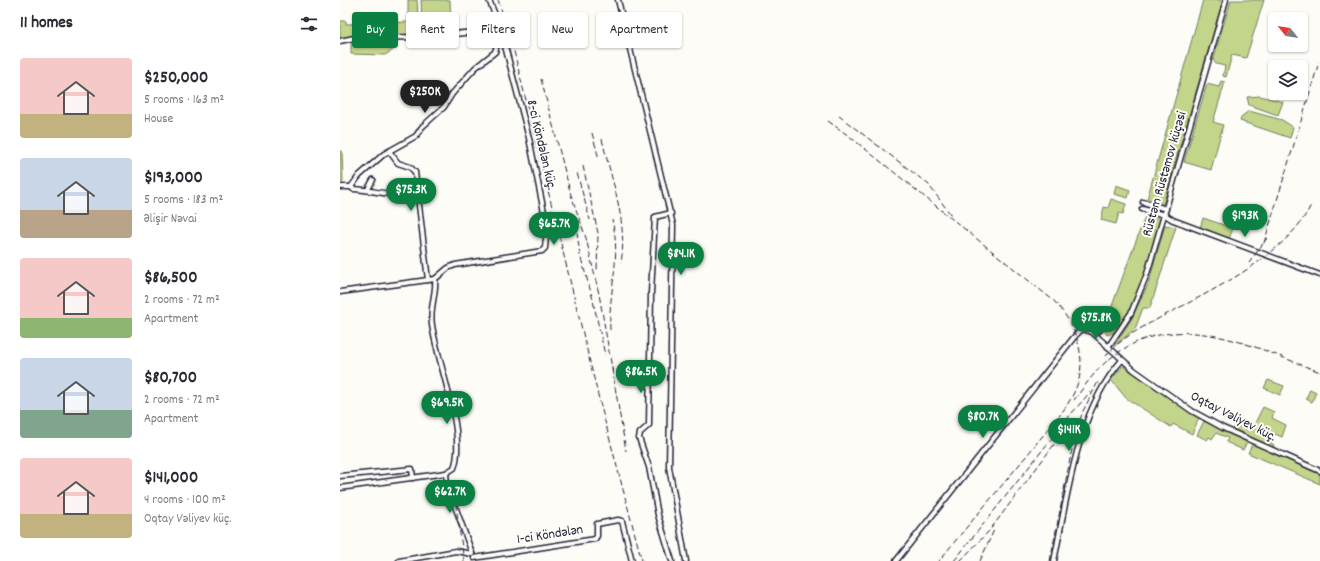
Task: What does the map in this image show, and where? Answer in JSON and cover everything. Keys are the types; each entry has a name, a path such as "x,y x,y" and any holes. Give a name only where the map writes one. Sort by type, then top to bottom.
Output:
{"street":[{"path":"489,0 493,12"},
{"path":"618,0 671,213 674,234 669,467 686,561"},
{"name":"Rüstəm Rüstəmov küçəsi","path":"1108,347 1130,316 1149,269 1226,0"},
{"path":"340,41 354,38 424,37 467,32"},
{"path":"351,187 375,161 416,136 422,127 444,107 452,94 475,68 495,52 496,48"},
{"name":"8-ci Köndələn küç.","path":"340,292 435,279 452,266 542,251 546,246 547,230 543,214 543,204 527,130 504,48"},
{"path":"389,152 398,163 410,167 414,172 428,280"},
{"path":"368,189 373,180"},
{"path":"340,187 368,189 387,195 398,194"},
{"path":"1143,202 1166,209"},
{"path":"1142,208 1165,215 1173,220 1320,275"},
{"path":"671,213 655,217 651,293 648,426 640,433 639,438 649,467 658,516 672,561"},
{"path":"340,488 446,473 454,468 457,456 457,444 448,388 439,358 430,309 435,279"},
{"path":"896,561 1082,329 1094,318 1101,322 1100,330 1092,332 1082,329"},
{"path":"1090,321 1088,328 1092,332"},
{"name":"Oqtay Vəliyev küç.","path":"1092,332 1122,360 1157,387 1201,416 1320,471"},
{"path":"1054,561 1084,425 1104,383 1122,360"},
{"path":"340,476 412,469 413,478"},
{"path":"446,473 447,484 475,560"},
{"name":"1-ci Köndələn","path":"475,560 595,539 597,536 597,524 618,520 622,522 632,561"},
{"path":"399,561 456,550 472,553"}],"green space":[{"path":"408,0 417,0 418,12 408,12"},
{"path":"421,0 450,0 450,12 421,12"},
{"path":"1203,0 1223,0 1163,204 1147,199"},
{"path":"1231,0 1264,0 1246,58 1232,55 1226,77 1223,76 1225,66 1216,64 1213,60"},
{"path":"340,21 346,21 346,24 352,24 352,38 340,39"},
{"path":"398,22 406,22 406,35 398,36"},
{"path":"348,40 352,40 352,48 393,48 393,50 385,55 351,54 351,43"},
{"path":"1221,81 1225,82 1213,122 1223,125 1211,170 1184,162 1207,84 1219,87"},
{"path":"1260,96 1268,98 1268,100 1283,102 1278,115 1249,105 1247,97"},
{"path":"1249,111 1282,120 1293,127 1290,138 1240,121 1242,116"},
{"path":"340,151 342,151 343,182 340,182"},
{"path":"1116,185 1130,190 1128,198 1114,194"},
{"path":"1111,199 1126,204 1123,214 1119,213 1116,224 1101,220 1104,207 1108,208"},
{"path":"1146,214 1160,219 1141,284 1125,319 1116,330 1107,335 1104,330 1106,322"},
{"path":"1203,218 1233,228 1229,239 1200,228"},
{"path":"1165,225 1176,227 1150,308 1143,308 1135,329 1114,346 1131,320 1149,282"},
{"path":"1123,366 1199,418 1192,434 1173,424 1171,427 1126,398 1111,380"},
{"path":"1268,380 1284,386 1280,395 1264,388"},
{"path":"1310,389 1316,392 1312,402 1306,399"},
{"path":"1263,407 1274,412 1272,418 1286,425 1282,437 1268,431 1265,436 1271,439 1271,443 1274,445 1273,448 1233,429 1238,420 1253,427"},
{"path":"1204,421 1247,442 1243,450 1226,442 1228,438 1216,433 1212,439 1209,437 1207,440 1197,435"},
{"path":"1252,444 1320,474 1320,484 1248,453"}],"railway":[{"path":"498,0 510,35 599,399 642,561"},
{"path":"1264,243 1319,62"},
{"path":"541,79 571,195 586,238 599,294 613,374"},
{"path":"839,116 928,184 951,215"},
{"path":"828,121 849,136 1054,301 1061,309 1072,327 1079,347 1081,358 1079,379 1067,406 939,561"},
{"path":"592,133 599,159"},
{"path":"602,139 618,200 623,247 621,263"},
{"path":"583,166 598,233 597,272"},
{"path":"577,173 590,220"},
{"path":"1105,357 1111,350 1134,332 1227,282 1268,255 1285,240 1300,223 1311,205"},
{"path":"610,330 616,248 612,220"},
{"path":"577,232 580,255 592,296 605,355"},
{"path":"1249,263 1267,238"},
{"path":"1074,400 1093,375 1107,361 1133,344 1159,335 1186,333 1213,335 1267,351 1320,372"},
{"path":"612,369 626,451"},
{"path":"1050,561 1075,434 1083,411 1099,380"},
{"path":"954,561 1091,391"},
{"path":"1057,446 1076,423"},
{"path":"960,561 990,530 1059,438"},
{"path":"453,486 464,561"},
{"path":"980,561 994,530"}]}
